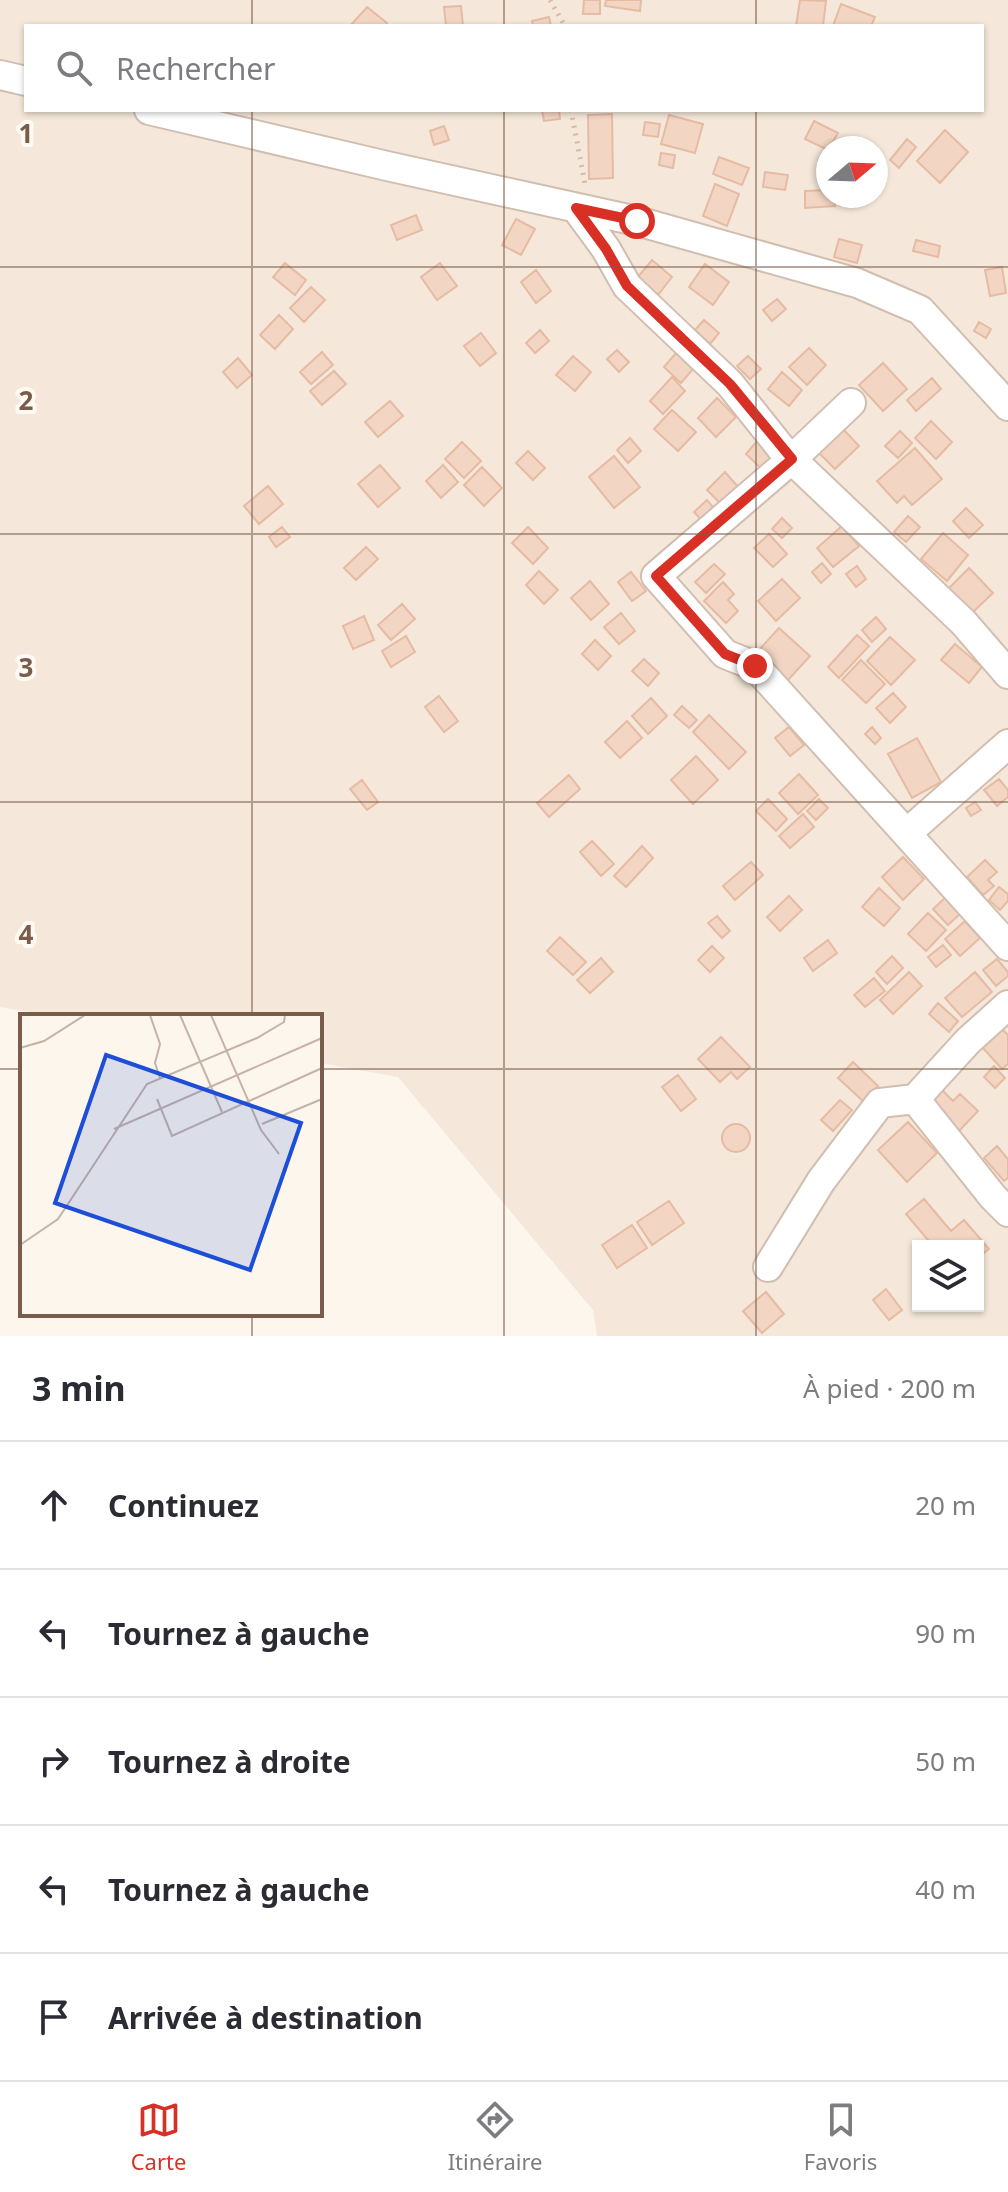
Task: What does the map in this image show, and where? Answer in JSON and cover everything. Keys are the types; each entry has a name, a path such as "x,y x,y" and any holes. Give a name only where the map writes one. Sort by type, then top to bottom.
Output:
{"street":[{"path":"0,75 24,81"},
{"path":"158,112 637,221 870,288 920,310 997,374 1008,406"},
{"path":"584,209 627,286 730,384 792,459 963,622 1008,674"},
{"path":"851,403 792,459 656,576 725,654 755,666 1008,946"},
{"path":"907,833 1008,744"},
{"path":"768,1267 821,1181 880,1103 915,1099 968,1041 1008,1005"},
{"path":"915,1099 1008,1212"}],"path":[{"path":"550,0 564,24"},
{"path":"571,112 584,209"}],"shaded area":[{"path":"0,0 1008,0 1008,1336 597,1336 593,1310 398,1077 322,1063 322,1014 40,1014 0,1007"}],"building":[{"path":"584,0 600,0 600,14 583,14"},
{"path":"606,0 641,0 640,11 605,6"},
{"path":"800,0 826,1 823,24 796,24"},
{"path":"841,4 875,17 872,24 834,24"},
{"path":"461,6 463,24 446,24 444,7"},
{"path":"367,7 387,23 386,24 352,24"},
{"path":"549,17 551,24 533,24 532,21"},
{"path":"542,112 559,112 560,119 544,121"},
{"path":"612,114 613,178 589,179 588,115"},
{"path":"669,115 703,124 695,153 661,144"},
{"path":"814,121 838,133 836,136 816,136 816,144 805,139"},
{"path":"645,122 660,124 658,137 643,135"},
{"path":"444,126 449,140 434,145 430,131"},
{"path":"945,130 968,152 940,183 917,161"},
{"path":"907,139 916,147 899,168 890,160"},
{"path":"661,153 675,155 673,168 659,165"},
{"path":"719,157 749,168 742,185 713,174"},
{"path":"765,172 788,175 785,190 763,187"},
{"path":"715,184 739,194 727,226 703,216"},
{"path":"805,191 816,191 816,207 805,208"},
{"path":"416,215 422,230 397,240 391,225"},
{"path":"516,219 535,229 521,255 502,245"},
{"path":"839,239 862,245 857,263 834,257"},
{"path":"916,240 940,246 938,257 913,251"},
{"path":"652,260 672,277 658,295 637,278"},
{"path":"285,263 306,280 295,295 273,277"},
{"path":"440,263 457,286 437,300 421,277"},
{"path":"705,264 729,282 713,305 689,287"},
{"path":"1002,267 1006,293 990,296 985,270"},
{"path":"536,270 551,291 536,303 521,282"},
{"path":"311,287 325,300 304,322 290,308"},
{"path":"777,299 786,309 772,321 763,310"},
{"path":"279,315 293,329 275,349 260,335"},
{"path":"704,320 719,333 710,344 695,330"},
{"path":"979,322 991,329 986,338 974,331"},
{"path":"540,330 549,341 535,353 526,343"},
{"path":"481,333 496,353 480,366 464,346"},
{"path":"809,348 826,365 807,385 789,367"},
{"path":"617,350 629,362 619,372 607,359"},
{"path":"322,352 333,365 311,384 300,372"},
{"path":"676,353 693,369 681,383 664,367"},
{"path":"573,356 591,372 575,391 556,375"},
{"path":"748,356 761,369 750,379 737,366"},
{"path":"238,358 252,375 237,388 223,372"},
{"path":"883,363 907,389 883,411 859,385"},
{"path":"334,371 346,384 322,405 310,391"},
{"path":"782,372 802,390 789,406 768,389"},
{"path":"672,377 685,391 663,414 650,401"},
{"path":"932,378 941,389 916,411 907,400"},
{"path":"717,398 736,417 716,437 698,418"},
{"path":"390,401 403,416 378,437 365,422"},
{"path":"672,410 696,432 678,451 654,429"},
{"path":"931,421 952,442 936,459 915,438"},
{"path":"841,427 859,446 835,469 817,451"},
{"path":"900,431 912,443 898,458 885,446"},
{"path":"630,438 641,451 628,463 617,450"},
{"path":"758,440 778,459 765,472 746,454"},
{"path":"462,442 481,461 464,478 445,459"},
{"path":"915,448 942,479 912,505 904,496 897,503 877,481"},
{"path":"528,451 545,468 533,480 516,463"},
{"path":"614,456 640,487 614,508 589,477"},
{"path":"380,465 400,488 378,507 358,484"},
{"path":"443,465 458,482 441,498 426,481"},
{"path":"482,467 502,488 484,506 464,485"},
{"path":"725,472 739,488 722,505 707,490"},
{"path":"268,486 283,504 259,524 244,506"},
{"path":"707,500 718,513 706,525 694,512"},
{"path":"966,508 983,525 969,538 953,521"},
{"path":"908,516 920,527 906,542 894,532"},
{"path":"782,518 792,528 782,538 772,529"},
{"path":"842,526 859,546 833,567 817,548"},
{"path":"282,527 290,537 276,547 269,537"},
{"path":"528,527 548,548 533,564 512,543"},
{"path":"943,533 968,555 947,581 921,559"},
{"path":"769,534 787,554 773,567 754,548"},
{"path":"366,547 378,559 356,580 344,568"},
{"path":"822,563 831,574 821,583 812,572"},
{"path":"714,564 725,574 706,593 695,582"},
{"path":"857,566 866,579 856,587 846,574"},
{"path":"969,568 993,593 972,613 948,589"},
{"path":"539,571 558,590 544,604 526,585"},
{"path":"631,572 646,591 632,601 618,582"},
{"path":"782,579 800,598 776,621 758,601"},
{"path":"590,581 609,604 591,620 571,598"},
{"path":"723,582 734,594 728,600 738,611 726,623 704,601"},
{"path":"402,604 415,619 391,640 378,625"},
{"path":"621,613 635,631 619,644 604,627"},
{"path":"364,616 374,640 353,649 343,626"},
{"path":"876,617 886,629 872,642 862,630"},
{"path":"779,628 810,656 788,680 758,651"},
{"path":"857,635 869,646 839,678 828,667"},
{"path":"406,636 415,652 391,667 382,651"},
{"path":"890,637 915,660 891,685 867,661"},
{"path":"595,640 611,656 598,670 582,654"},
{"path":"955,644 982,667 969,683 941,660"},
{"path":"644,659 659,673 648,686 632,671"},
{"path":"861,660 885,684 866,703 842,680"},
{"path":"893,693 906,707 890,723 876,708"},
{"path":"439,696 458,721 444,732 425,707"},
{"path":"651,698 667,716 648,734 632,716"},
{"path":"682,706 697,720 689,728 674,715"},
{"path":"709,715 746,752 729,769 693,732"},
{"path":"627,721 642,738 620,758 605,742"},
{"path":"789,727 804,745 790,756 775,738"},
{"path":"872,727 881,738 875,744 865,734"},
{"path":"917,738 941,782 912,798 888,754"},
{"path":"696,756 718,780 693,804 671,780"},
{"path":"799,774 818,795 798,814 779,793"},
{"path":"569,775 580,789 549,817 537,803"},
{"path":"999,779 1008,790 1008,797 997,806 984,790"},
{"path":"362,780 378,802 367,810 350,789"},
{"path":"768,799 787,819 776,831 756,811"},
{"path":"819,799 828,808 816,820 807,811"},
{"path":"975,802 981,810 971,816 966,808"},
{"path":"803,814 814,827 790,848 779,836"},
{"path":"592,841 614,864 601,876 580,852"},
{"path":"642,846 653,858 626,887 614,876"},
{"path":"903,857 924,879 903,900 882,877"},
{"path":"985,860 997,872 988,880 994,886 983,895 967,877"},
{"path":"751,862 763,875 735,900 723,886"},
{"path":"999,887 1008,894 1008,901 1000,910 989,900"},
{"path":"879,888 900,908 884,926 862,907"},
{"path":"789,896 802,910 780,931 767,917"},
{"path":"945,898 960,914 948,925 933,909"},
{"path":"928,913 946,930 926,951 908,934"},
{"path":"717,916 730,931 722,938 708,923"},
{"path":"965,921 980,938 960,956 945,939"},
{"path":"560,937 586,962 573,975 547,951"},
{"path":"828,940 837,953 813,971 804,958"},
{"path":"943,945 951,955 936,967 928,957"},
{"path":"712,946 724,958 710,972 698,960"},
{"path":"892,956 903,968 887,984 876,972"},
{"path":"601,958 613,972 590,993 577,980"},
{"path":"997,959 1008,976 996,986 983,970"},
{"path":"909,972 922,986 893,1014 880,1000"},
{"path":"975,972 992,992 962,1017 945,998"},
{"path":"874,978 885,991 865,1007 854,995"},
{"path":"938,1003 958,1021 949,1032 929,1014"},
{"path":"1002,1029 1008,1035 1008,1064 1002,1069 982,1047"},
{"path":"721,1037 750,1067 737,1079 731,1072 720,1082 698,1059"},
{"path":"853,1062 878,1086 863,1101 838,1078"},
{"path":"994,1066 1005,1078 995,1088 984,1077"},
{"path":"678,1075 696,1099 681,1111 662,1087"},
{"path":"941,1089 953,1101 960,1094 978,1111 959,1131 929,1102"},
{"path":"840,1100 852,1110 833,1131 821,1120"},
{"path":"908,1122 937,1153 907,1182 878,1150"},
{"path":"736,1124 746,1128 750,1138 746,1148 736,1152 726,1148 722,1138 726,1128"},
{"path":"997,1146 1008,1159 1008,1178 1004,1181 984,1158"},
{"path":"924,1199 951,1231 964,1220 981,1240 928,1240 906,1214"},
{"path":"669,1201 684,1223 652,1245 637,1222"},
{"path":"632,1225 647,1248 617,1268 602,1245"},
{"path":"886,1289 902,1310 889,1320 873,1300"},
{"path":"766,1292 784,1314 762,1333 743,1311"}],"route":[{"path":"637,221 576,208 606,249 627,286 730,384 792,459 656,576 725,654 755,666"}]}
